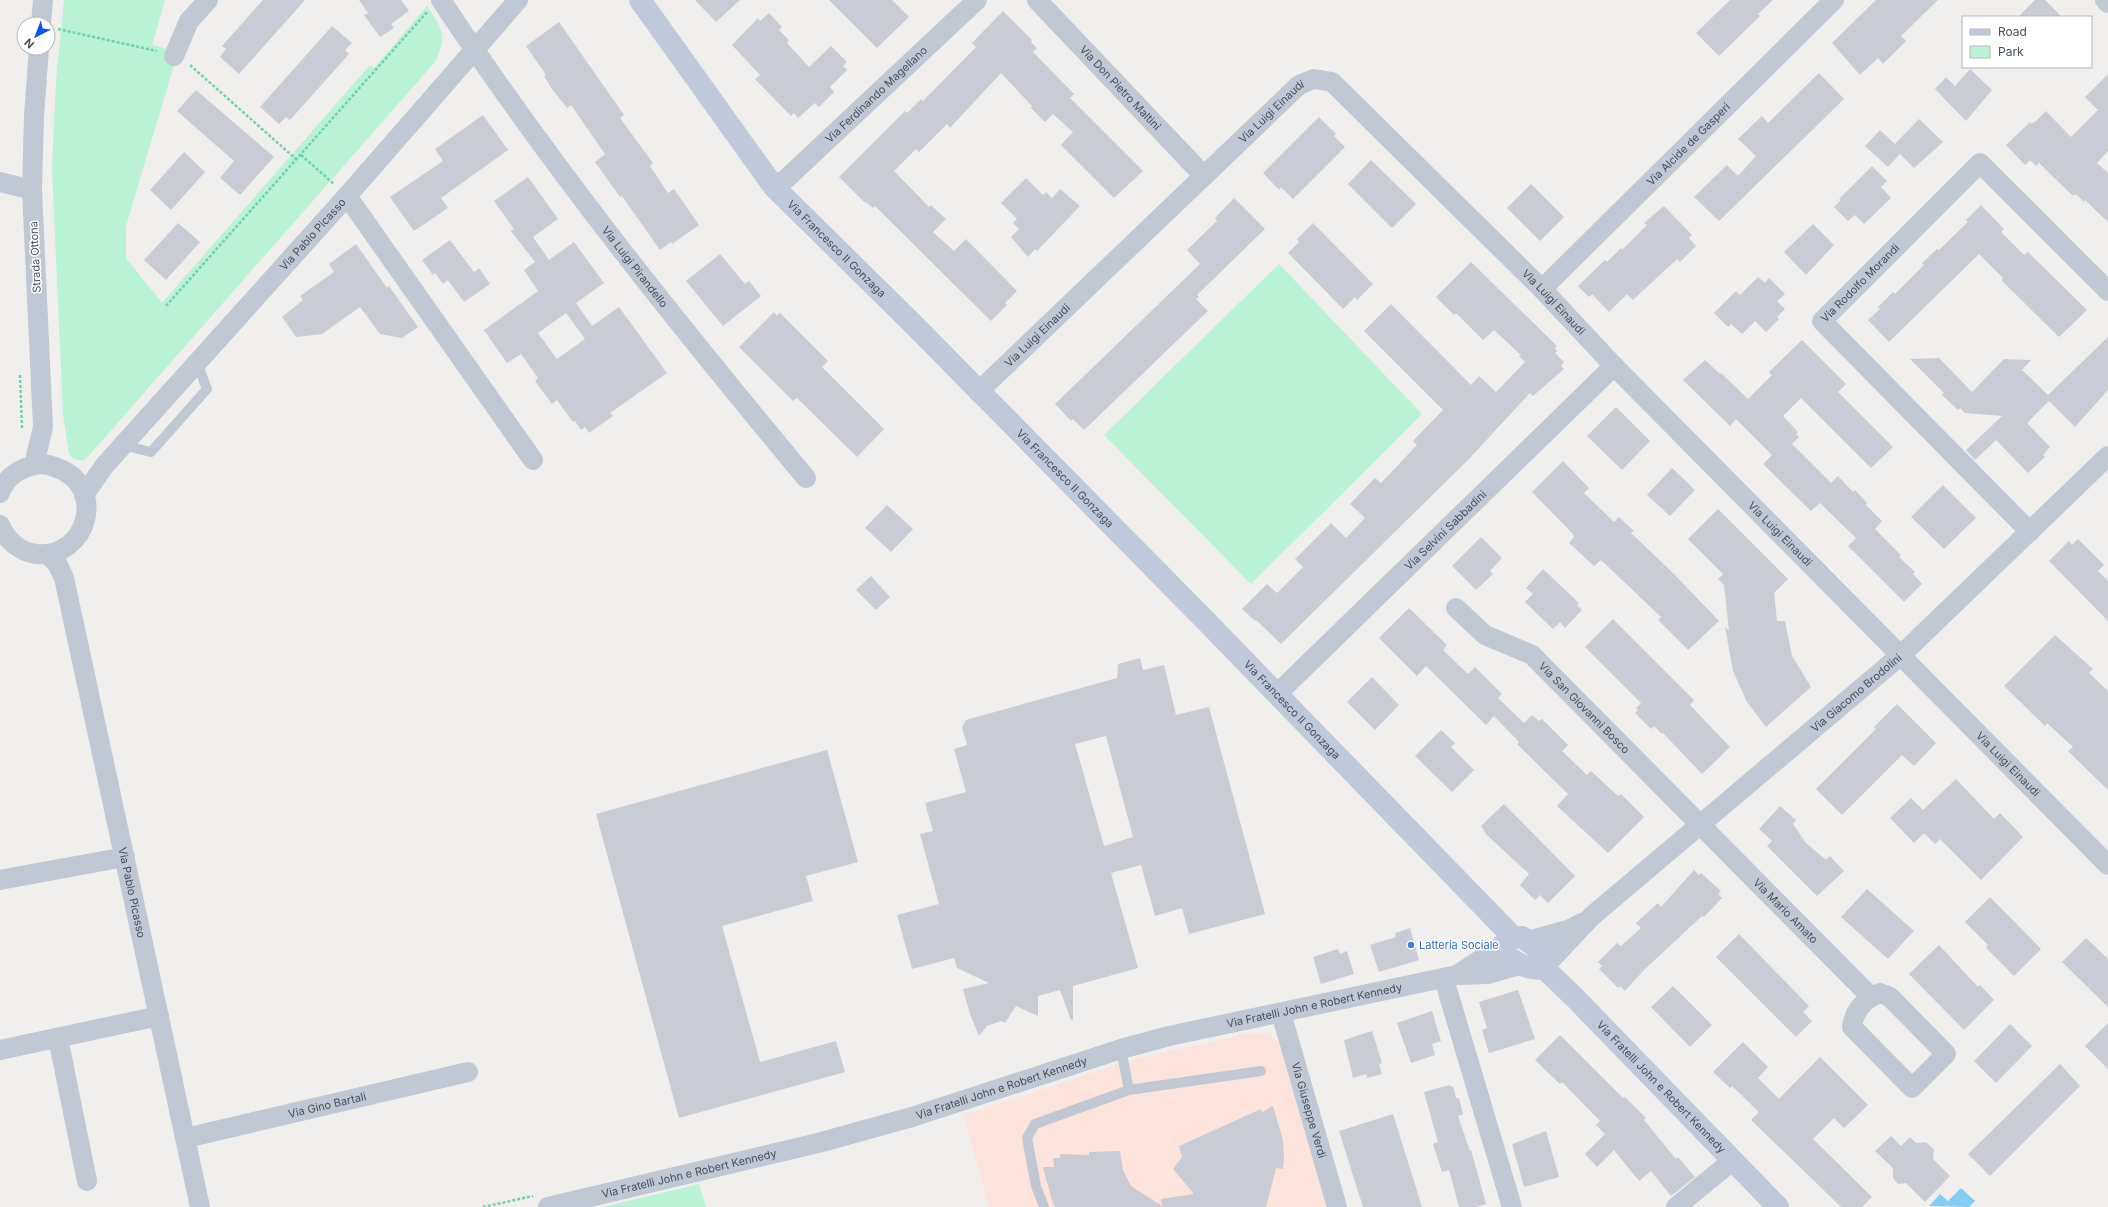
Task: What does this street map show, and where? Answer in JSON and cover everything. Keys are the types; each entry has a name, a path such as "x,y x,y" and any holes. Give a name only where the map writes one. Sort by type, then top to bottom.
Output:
{"street":[{"path":"43,0 46,16"},
{"path":"174,56 189,21 208,0"},
{"name":"Via Pablo Picasso","path":"64,578 66,553 78,536 85,522 87,513 84,495 105,465 347,196 518,0"},
{"name":"Via Francesco II Gonzaga","path":"640,0 774,187 1277,694 1515,941 1546,954 1545,967 1537,970 1519,965 1505,955 1515,941"},
{"name":"Via Ferdinando Magellano","path":"774,187 786,179 977,0"},
{"name":"Via Don Pietro Maltini","path":"1037,0 1204,176"},
{"name":"Via Alcide de Gasperi","path":"1542,289 1834,0"},
{"path":"2105,0 2108,3"},
{"name":"Via Luigi Pirandello","path":"437,3 474,49 587,206 699,350 806,478"},
{"name":"Strada Ottona","path":"34,465 43,427 32,190 34,116 39,56"},
{"name":"Via Luigi Einaudi","path":"978,392 1299,86 1314,79 1332,82 1542,289 1614,366 2108,865"},
{"name":"Via Rodolfo Morandi","path":"2030,532 1822,321 1980,164 2108,291"},
{"path":"0,182 32,190"},
{"path":"347,196 533,460"},
{"name":"Via Selvini Sabbadini","path":"1277,694 1614,366"},
{"name":"Via Giacomo Brodolini","path":"1592,916 1901,655 2108,456"},
{"path":"0,493 12,476 26,467 34,465 50,465 63,470 74,478 84,495"},
{"name":"Via Pablo Picasso","path":"74,478 90,474 105,465"},
{"path":"0,525 6,547 35,554 48,554 62,549 72,543"},
{"name":"Via Pablo Picasso","path":"48,554 58,565 64,578 200,1207"},
{"name":"Via San Giovanni Bosco","path":"1456,608 1485,635 1532,655 1699,825"},
{"name":"Via Mario Amato","path":"1699,825 1871,997"},
{"path":"0,880 125,856"},
{"path":"1545,967 1592,916"},
{"name":"Via Fratelli John e Robert Kennedy","path":"1450,977 1515,941 1568,930 1592,916"},
{"name":"Via Fratelli John e Robert Kennedy","path":"548,1207 818,1143 978,1097 1121,1049 1169,1036 1450,977 1487,974 1519,965"},
{"name":"Via Fratelli John e Robert Kennedy","path":"1545,967 1778,1207"},
{"path":"1450,977 1512,1207"},
{"path":"1880,994 1890,998 1946,1054 1912,1088 1852,1028 1853,1015 1871,997 1880,994"},
{"name":"Via Giuseppe Verdi","path":"1281,1013 1337,1207"},
{"path":"0,1050 159,1016"},
{"path":"58,1038 87,1181"},
{"name":"Via Gino Bartali","path":"186,1138 468,1072"},
{"path":"1676,1207 1732,1161"}],"lane":[{"path":"1121,1049 1129,1090"},
{"path":"1044,1207 1036,1186 1027,1138 1035,1124 1129,1090 1261,1071"}],"path":[{"path":"166,306 437,3"},
{"path":"56,28 182,57 297,160"},
{"path":"302,155 347,196"}],"shaded area":[{"path":"1261,1033 1272,1036 1279,1045 1329,1207 989,1207 964,1115 1132,1060 1245,1034"}],"green space":[{"path":"64,0 165,0 152,45 178,52 126,226 126,258 162,303 370,65 374,68 427,6 437,21 442,33 441,46 435,62 85,460 76,460 69,454 63,414 52,169 56,80"},
{"path":"1279,264 1422,414 1251,584 1104,435"},
{"path":"699,1184 706,1207 603,1207"}],"water":[{"path":"1961,1188 1975,1201 1969,1207 1929,1206 1940,1194 1948,1201"}],"building":[{"path":"263,0 305,0 239,74 220,57 226,49 222,46"},
{"path":"359,0 401,0 409,11 391,24 394,28 380,37 364,15 368,13"},
{"path":"695,0 740,0 716,22"},
{"path":"829,0 892,0 909,17 877,48"},
{"path":"1730,0 1773,0 1758,14 1760,16 1719,56 1696,33"},
{"path":"1876,0 1938,0 1901,36 1906,41 1883,64 1878,58 1860,75 1832,43"},
{"path":"2035,0 2045,0 2061,16 2019,16"},
{"path":"1003,11 1032,40 1031,42 1037,48 1033,52 1074,94 1070,98 1143,171 1114,198 1061,145 1073,132 1053,114 1045,122 1001,73 950,128 947,124 919,152 916,149 894,171 929,207 931,205 946,219 933,232 954,251 966,239 1017,291 1005,303 1007,305 991,321 875,206 873,208 866,202 865,203 839,177 905,111 907,113 921,99 923,101 976,47 972,43"},
{"path":"769,13 782,27 779,30 789,40 787,43 809,67 831,46 847,62 843,66 847,70 830,87 834,92 819,107 815,103 798,118 794,113 791,116 755,79 760,75 732,45 758,18 760,21"},
{"path":"559,22 624,115 620,118 653,163 650,166 668,193 674,189 699,225 672,244 671,242 660,250 622,196 620,197 595,162 605,154 571,105 567,108 552,89 544,76 546,75 526,46"},
{"path":"332,26 352,43 345,50 349,54 290,120 286,117 279,124 260,107"},
{"path":"1970,69 1992,90 1966,121 1935,89 1946,77 1955,86"},
{"path":"1819,73 1844,99 1719,221 1694,197 1727,165 1738,176 1756,156 1738,139 1762,116 1768,123"},
{"path":"2108,74 2108,151 2097,163 2108,173 2108,222 2085,200 2084,202 2076,194 2073,196 2039,163 2036,166 2030,160 2025,165 2006,145 2030,122 2031,124 2036,121 2046,111 2071,137 2098,110 2085,97"},
{"path":"196,90 274,157 240,195 220,178 234,161 177,111"},
{"path":"483,115 508,150 441,198 448,208 414,231 390,197 443,161 435,149"},
{"path":"1319,117 1336,134 1334,136 1345,147 1293,199 1281,187 1279,190 1263,173"},
{"path":"1919,119 1943,142 1914,168 1900,154 1888,167 1865,146 1880,130 1895,144"},
{"path":"184,152 205,172 171,210 150,190"},
{"path":"1371,160 1416,204 1392,228 1348,184"},
{"path":"1872,166 1887,181 1881,187 1891,198 1864,224 1855,215 1848,221 1834,207 1841,200 1839,199"},
{"path":"528,177 558,219 533,237 549,260 574,242 604,283 576,303 592,326 619,307 667,373 610,413 613,416 589,433 585,427 581,430 575,421 573,422 557,400 552,404 535,381 538,378 521,354 507,363 484,330 538,291 524,270 535,262 511,231 514,229 494,201","holes":["566,313 585,339 557,359 538,333"]},
{"path":"1026,178 1043,195 1046,192 1052,198 1060,189 1080,206 1037,251 1035,249 1028,257 1011,237 1019,229 1013,223 1017,219 1001,203"},
{"path":"1531,184 1564,217 1540,241 1507,208"},
{"path":"1234,198 1265,229 1197,295 1199,297 1196,299 1208,311 1084,430 1073,419 1071,421 1055,404 1200,264 1187,250 1217,221 1215,218"},
{"path":"1981,205 2004,229 2001,232 2024,255 2028,252 2087,310 2059,337 2001,280 2003,278 1979,254 1889,342 1868,320 1880,309 1878,307 1893,292 1895,294 1924,265 1922,263 1937,249 1939,250 1968,222 1966,220"},
{"path":"1664,206 1692,235 1689,238 1696,246 1680,262 1677,259 1633,300 1627,294 1609,312 1592,294 1589,297 1578,286 1605,260 1607,262 1621,248 1622,250 1647,225 1644,223"},
{"path":"178,223 200,242 166,280 144,260"},
{"path":"1313,223 1373,284 1357,300 1355,297 1343,309 1288,253 1299,242 1297,239"},
{"path":"1813,224 1834,245 1806,275 1784,252"},
{"path":"450,240 474,272 479,268 490,284 464,302 448,280 443,284 435,273 433,275 422,260"},
{"path":"356,244 387,288 389,286 418,327 402,338 380,334 360,307 322,334 296,337 282,317 303,300 300,296 334,272 329,264"},
{"path":"720,254 745,284 749,281 761,296 723,326 686,281"},
{"path":"1471,262 1557,346 1555,348 1557,351 1555,353 1564,362 1561,366 1564,369 1533,396 1530,393 1469,459 1281,644 1242,609 1267,584 1277,593 1303,567 1295,559 1331,523 1346,538 1365,518 1350,504 1375,478 1381,483 1417,445 1413,441 1443,410 1364,331 1391,304 1471,385 1479,376 1496,392 1525,362 1519,356 1521,355 1494,330 1483,340 1456,313 1454,315 1436,297"},
{"path":"1758,277 1765,283 1769,278 1785,294 1777,301 1785,309 1777,317 1779,319 1766,332 1755,321 1742,334 1731,324 1728,327 1714,313 1736,291 1740,295"},
{"path":"774,312 777,316 780,313 828,361 822,367 884,429 857,457 797,398 793,401 739,347"},
{"path":"2108,337 2108,390 2075,427 2049,401 2027,423 2050,447 2043,455 2045,457 2028,473 1996,440 1975,460 1966,450 2002,416 1965,413 1960,408 1958,410 1942,395 1944,393 1910,359 1939,358 1972,392 2004,359 2031,360 2022,370 2048,395"},
{"path":"1802,340 1846,384 1838,392 1893,447 1871,468 1801,398 1783,416 1798,432 1796,434 1799,437 1792,444 1831,483 1838,476 1853,492 1855,490 1867,503 1866,505 1882,521 1875,529 1901,555 1899,557 1915,572 1913,574 1922,584 1904,602 1848,546 1856,538 1820,503 1811,511 1763,464 1772,455 1736,419 1730,426 1683,380 1705,360 1748,399 1772,375 1769,372"},
{"path":"1616,407 1650,441 1622,470 1587,436"},
{"path":"1563,461 1589,488 1584,493 1614,522 1619,517 1634,531 1631,533 1674,574 1719,621 1688,650 1658,620 1661,617 1601,560 1594,566 1569,543 1574,537 1573,534 1532,492"},
{"path":"1672,468 1695,490 1670,516 1647,495"},
{"path":"1943,485 1976,518 1944,549 1911,517"},
{"path":"887,505 913,529 891,552 865,528"},
{"path":"1718,509 1788,579 1774,593 1777,621 1785,621 1792,656 1811,687 1766,727 1747,702 1733,671 1725,627 1729,631 1724,585 1718,579 1723,574 1688,539"},
{"path":"1481,537 1502,558 1490,571 1493,574 1476,590 1452,566"},
{"path":"2078,539 2104,565 2098,571 2108,581 2108,621 2049,561 2069,541 2072,545"},
{"path":"1543,569 1579,603 1577,605 1582,610 1565,628 1560,622 1553,629 1525,602 1533,594 1526,588"},
{"path":"871,576 890,597 876,610 856,590"},
{"path":"1409,608 1447,645 1443,650 1468,674 1475,667 1502,694 1498,698 1524,723 1532,715 1539,721 1542,719 1568,745 1562,751 1587,775 1591,771 1618,796 1621,794 1644,817 1608,853 1557,806 1568,794 1517,744 1519,742 1494,716 1486,725 1426,666 1417,676 1379,638"},
{"path":"1613,619 1694,700 1690,705 1730,747 1702,774 1663,733 1662,734 1654,726 1651,729 1635,713 1638,710 1636,708 1641,703 1585,647"},
{"path":"2055,635 2093,669 2089,673 2108,691 2108,790 2068,751 2073,747 2047,723 2045,726 2004,686"},
{"path":"1140,658 1143,670 1164,665 1176,715 1209,707 1265,914 1189,934 1182,908 1155,916 1141,865 1111,873 1138,968 1073,986 1073,1020 1071,1020 1060,990 1038,996 1038,1016 1016,1006 1005,1023 1001,1021 987,1026 979,1036 970,1014 963,989 989,983 957,968 954,958 912,969 897,915 939,904 920,834 933,831 925,803 966,792 954,749 967,745 962,727 966,720 1117,678 1118,664","holes":["1106,736 1133,837 1104,846 1075,744"]},
{"path":"1372,677 1399,705 1375,730 1347,702"},
{"path":"1897,704 1936,743 1914,766 1902,755 1842,815 1816,789 1876,729 1874,727"},
{"path":"1441,730 1455,743 1451,747 1474,770 1452,792 1415,756"},
{"path":"827,750 858,862 806,876 813,901 722,926 760,1062 836,1041 845,1072 679,1118 596,814"},
{"path":"1956,779 1994,819 2000,813 2023,837 1981,880 1940,839 1935,844 1924,833 1914,843 1890,818 1911,798 1923,810"},
{"path":"1504,804 1575,876 1548,903 1540,895 1535,900 1520,885 1529,874 1487,835 1481,826"},
{"path":"1780,806 1796,820 1793,824 1806,843 1826,860 1830,856 1844,871 1817,896 1767,846 1772,841 1759,829"},
{"path":"1694,870 1699,875 1701,873 1721,891 1718,894 1722,898 1704,917 1702,916 1644,970 1625,991 1620,986 1618,988 1599,969 1602,966 1598,962 1617,943 1621,946 1641,928 1636,923 1658,903 1661,907"},
{"path":"1867,889 1914,931 1888,959 1841,917"},
{"path":"1990,897 2041,949 2014,976 1986,948 1988,945 1965,922"},
{"path":"1410,928 1419,960 1379,972 1370,945 1396,937 1395,933"},
{"path":"1739,934 1809,1006 1803,1012 1812,1021 1796,1037 1716,957"},
{"path":"2086,938 2108,959 2108,1007 2062,962"},
{"path":"1939,945 1978,987 1980,985 1994,1000 1964,1030 1909,974"},
{"path":"1338,949 1340,954 1347,951 1354,974 1321,984 1313,957"},
{"path":"1673,986 1712,1025 1690,1047 1651,1007"},
{"path":"1518,990 1535,1039 1489,1053 1482,1030 1487,1028 1479,1002"},
{"path":"1432,1011 1441,1041 1432,1044 1435,1055 1411,1063 1397,1023"},
{"path":"2108,1023 2108,1069 2085,1046"},
{"path":"2010,1024 2032,1046 1996,1083 1974,1061"},
{"path":"1372,1031 1382,1063 1379,1064 1382,1074 1367,1078 1366,1074 1353,1078 1344,1040"},
{"path":"1560,1035 1623,1098 1625,1097 1646,1118 1644,1120 1676,1159 1678,1157 1695,1177 1671,1196 1651,1171 1639,1181 1614,1150 1597,1167 1585,1154 1605,1134 1596,1125 1600,1121 1562,1082 1560,1084 1535,1060"},
{"path":"1743,1042 1768,1067 1758,1078 1779,1099 1820,1057 1868,1105 1844,1128 1834,1118 1813,1139 1872,1197 1862,1207 1841,1207 1751,1120 1759,1112 1732,1086 1730,1088 1713,1072"},
{"path":"2060,1064 2080,1086 1990,1176 1968,1154"},
{"path":"1450,1085 1451,1087 1453,1086 1456,1098 1459,1098 1463,1114 1458,1116 1470,1151 1471,1150 1486,1204 1476,1207 1459,1207 1449,1170 1442,1172 1433,1144 1438,1142 1424,1092"},
{"path":"1273,1106 1283,1140 1284,1158 1283,1169 1276,1168 1266,1207 1055,1207 1043,1167 1054,1167 1053,1158 1060,1158 1060,1154 1089,1155 1089,1152 1120,1151 1123,1170 1131,1186 1162,1206 1161,1199 1194,1194 1173,1169 1182,1157 1179,1146 1261,1109 1262,1112"},
{"path":"1393,1114 1422,1207 1363,1207 1339,1131"},
{"path":"1546,1131 1559,1177 1524,1187 1512,1144"},
{"path":"1891,1136 1901,1146 1910,1137 1916,1143 1926,1142 1934,1150 1933,1159 1950,1176 1925,1202 1906,1183 1898,1184 1893,1178 1893,1168 1875,1151"}],"place":[{"name":"Latteria Sociale","path":"1411,945"}]}
